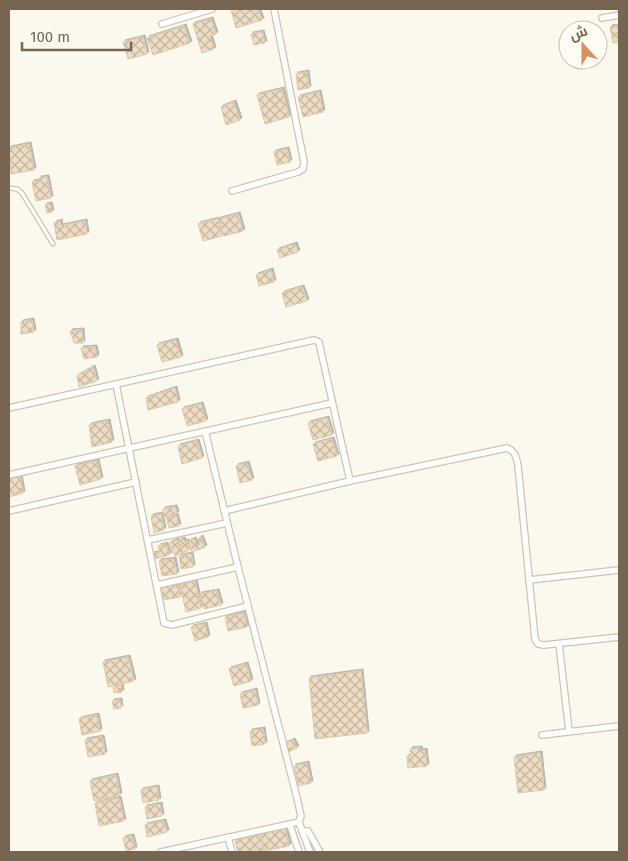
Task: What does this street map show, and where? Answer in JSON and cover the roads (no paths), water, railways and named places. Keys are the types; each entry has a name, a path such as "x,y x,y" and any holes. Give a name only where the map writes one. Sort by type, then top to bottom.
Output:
{"street":[{"path":"162,24 212,9"},
{"path":"232,192 303,169 304,162 274,9"},
{"path":"602,18 619,15"},
{"path":"9,408 314,340 318,342 320,347 350,481"},
{"path":"116,384 164,623 168,625 248,606"},
{"path":"9,475 332,403"},
{"path":"205,431 297,798 301,816 299,822 310,852"},
{"path":"224,511 350,481 507,448 513,451 518,466 535,639 538,644 544,645 619,638"},
{"path":"9,511 136,482"},
{"path":"148,540 227,523"},
{"path":"157,585 238,567"},
{"path":"529,580 619,570"},
{"path":"559,644 569,731"},
{"path":"542,735 619,726"},
{"path":"164,852 299,822"},
{"path":"290,825 299,852"},
{"path":"302,830 308,831 320,852"},
{"path":"228,837 232,852"}],"lane":[{"path":"9,188 17,189 22,193 53,244"}]}
